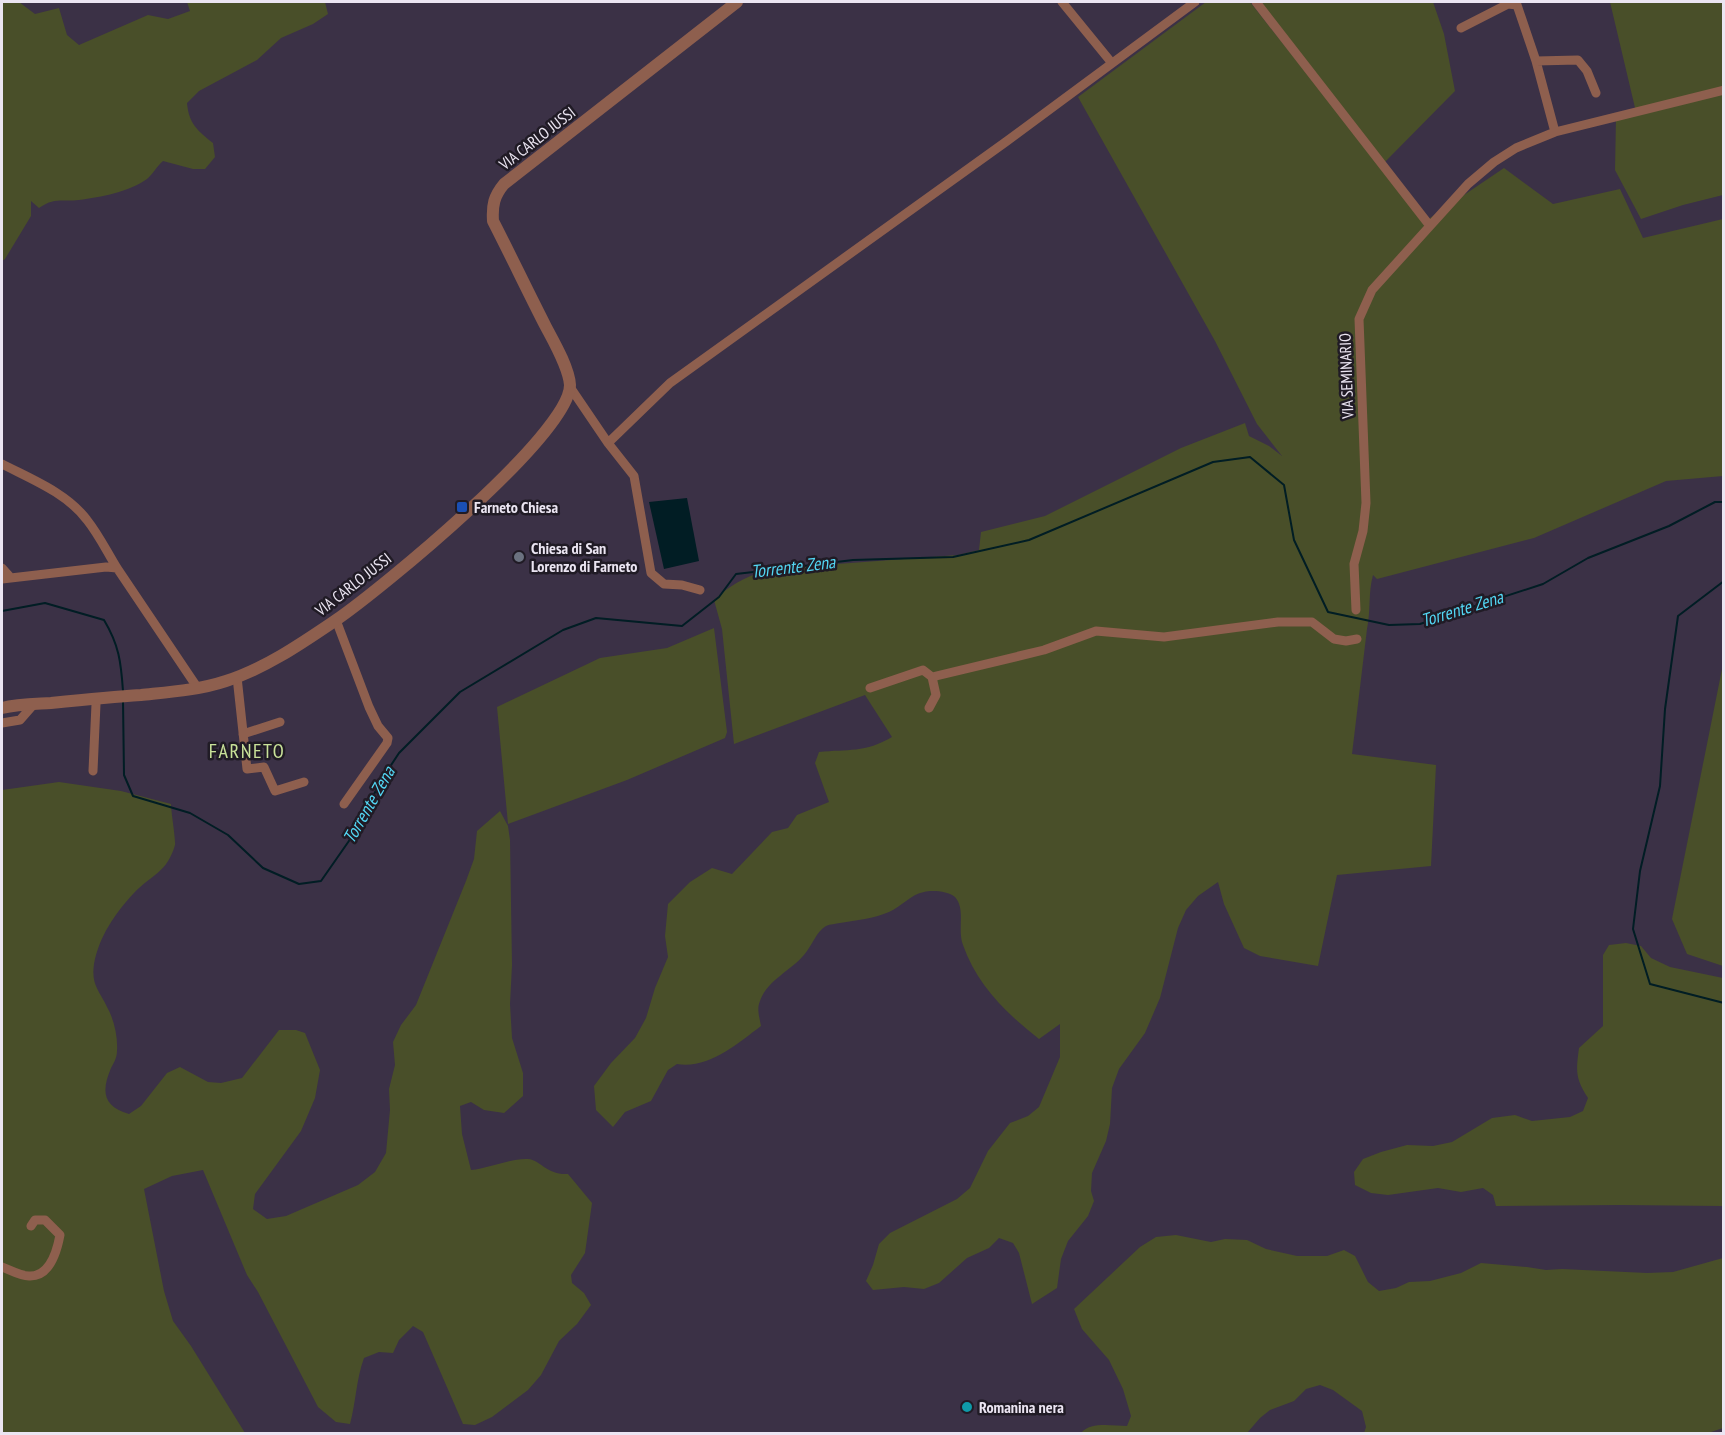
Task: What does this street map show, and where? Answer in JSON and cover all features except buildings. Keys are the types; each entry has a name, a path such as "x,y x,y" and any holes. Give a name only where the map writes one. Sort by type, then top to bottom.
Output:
{"street":[{"name":"VIA CARLO JUSSI","path":"2,708 101,701 141,694 179,691 225,682 237,677 292,649 336,620 385,583 526,455 567,401 570,387 569,377 493,221 492,206 497,193 504,184 737,2"},
{"path":"1062,2 1111,62"},
{"path":"608,443 670,383 1007,141 1195,2"},
{"path":"1256,2 1430,225"},
{"path":"1461,27 1508,4 1516,3 1536,61 1555,132"},
{"path":"1536,61 1578,60 1587,71 1596,93"},
{"name":"VIA SEMINARIO","path":"1356,610 1354,564 1363,531 1366,503 1359,320 1372,290 1468,184 1494,162 1516,148 1555,132 1724,90"},
{"name":"VIA CARLO JUSSI","path":"570,387 608,443 634,476 651,573 664,584 682,585 700,590"},
{"path":"2,464 42,484 76,508 87,519 197,687"},
{"path":"2,568 6,579 106,567 117,568"},
{"path":"336,620 369,707 378,726 388,738 387,743 344,804"},
{"path":"932,677 1044,650 1096,631 1164,637 1278,622 1312,622 1334,639 1346,641 1358,639"},
{"path":"870,688 923,670 932,677 936,695 929,708"},
{"path":"237,677 247,769 264,767 275,791 304,782"},
{"path":"93,771 101,701"},
{"path":"2,723 20,720 34,704"},
{"path":"243,734 280,722"},
{"path":"2,1267 29,1276 43,1272 57,1255 60,1235 45,1220 34,1220 31,1226"}],"green space":[{"path":"2,2 19,2 35,14 59,8 67,35 79,45 148,15 168,19 190,11 187,2 325,2 328,14 313,24 281,38 257,60 199,91 187,103 195,126 213,143 215,157 205,169 193,169 163,161 147,179 123,191 88,199 54,201 39,208 31,201 31,216 2,261"},
{"path":"1206,2 1250,2 1328,100 1256,2 1433,2 1444,34 1455,91 1380,167 1424,222 1504,168 1553,204 1620,189 1643,238 1723,219 1723,476 1666,481 1534,538 1377,579 1373,575 1352,754 1436,765 1431,866 1337,875 1318,966 1260,956 1244,948 1224,904 1218,882 1198,896 1186,910 1178,928 1160,998 1145,1033 1119,1069 1112,1088 1110,1124 1106,1141 1092,1173 1091,1191 1094,1201 1088,1216 1068,1241 1061,1259 1057,1288 1032,1304 1019,1253 1013,1243 999,1238 989,1248 967,1258 939,1283 924,1289 904,1287 873,1290 866,1281 879,1244 890,1233 957,1199 970,1188 988,1151 1010,1123 1028,1116 1039,1107 1060,1057 1060,1024 1039,1039 1005,1009 985,986 969,959 961,939 960,907 955,897 948,893 924,892 883,914 826,926 801,958 762,995 758,1009 761,1026 722,1054 700,1063 677,1064 668,1070 651,1101 625,1112 613,1127 596,1110 594,1086 611,1063 635,1038 646,1018 668,957 665,936 668,904 690,882 712,868 732,874 772,832 788,828 797,815 829,802 815,763 819,752 865,748 892,737 865,695 734,744 722,629 714,600 740,581 770,569 958,555 979,550 981,532 1045,516 1181,448 1245,423 1249,436 1269,446 1282,456 1257,424 1215,341 1078,97"},
{"path":"1610,2 1723,2 1723,195 1641,219 1615,170 1616,118 1636,112"},
{"path":"714,628 727,732 725,738 627,780 508,824 497,707 600,658 667,648"},
{"path":"1723,664 1724,966 1687,954 1672,919"},
{"path":"59,782 121,791 171,804 175,845 168,862 120,909 104,935 96,954 93,971 96,987 112,1017 117,1040 116,1055 105,1091 109,1102 120,1111 129,1114 141,1106 167,1073 180,1067 208,1082 221,1083 242,1078 279,1030 296,1030 305,1033 320,1070 315,1098 301,1131 255,1194 253,1209 267,1219 286,1216 358,1185 375,1172 386,1153 390,1110 389,1089 395,1065 393,1042 401,1025 416,1005 466,881 474,859 477,831 500,811 508,826 510,840 512,965 510,1004 512,1038 523,1073 523,1096 504,1113 484,1110 471,1102 460,1106 462,1134 471,1170 515,1160 533,1160 554,1172 568,1174 592,1203 585,1253 571,1275 572,1283 584,1293 591,1305 577,1324 559,1341 541,1375 528,1390 492,1417 475,1425 463,1424 423,1332 413,1326 399,1340 393,1353 379,1352 364,1358 350,1424 336,1422 318,1407 247,1275 203,1170 172,1176 144,1189 164,1291 173,1321 245,1433 2,1434 2,790"},
{"path":"1626,943 1641,946 1651,958 1670,967 1723,978 1723,1206 1496,1206 1493,1195 1483,1188 1461,1192 1438,1188 1388,1195 1371,1193 1355,1185 1354,1172 1363,1159 1381,1152 1407,1145 1433,1146 1452,1142 1492,1118 1515,1115 1532,1121 1570,1117 1583,1111 1588,1098 1578,1074 1579,1048 1603,1026 1603,955 1609,945"},
{"path":"1176,1235 1211,1242 1225,1239 1247,1240 1266,1249 1297,1256 1327,1256 1344,1250 1355,1256 1368,1282 1379,1291 1396,1288 1409,1282 1430,1281 1461,1273 1481,1263 1546,1270 1647,1273 1673,1272 1723,1258 1723,1428 1705,1434 1364,1433 1366,1427 1362,1411 1333,1390 1320,1385 1306,1389 1294,1401 1270,1410 1247,1433 1081,1433 1085,1429 1096,1426 1127,1426 1131,1416 1123,1389 1109,1360 1082,1329 1074,1309 1140,1247 1156,1237"}],"water":[{"path":"687,498 699,561 664,569 649,502"}],"waterway":[{"name":"Torrente Zena","path":"123,700 124,775 133,796 190,813 228,835 263,868 299,884 321,881 351,838 382,779 399,753 460,692 563,630 596,618 682,626 719,597 736,574 853,560 953,557 1029,540 1213,462 1250,457 1284,485 1294,540 1328,612 1389,625 1420,624 1543,584 1588,558 1669,526 1715,502 1724,502"},
{"name":"Torrente Zena","path":"1724,581 1678,616 1665,709 1660,786 1640,871 1633,929 1650,984 1724,1003"},
{"name":"Torrente Zena","path":"2,611 45,603 104,620 118,654 123,691"}],"place":[{"name":"Farneto Chiesa","path":"462,507"},
{"name":"Chiesa di San Lorenzo di Farneto","path":"519,557"},
{"name":"Romanina nera","path":"967,1407"}],"district":[{"name":"FARNETO","path":"247,751"}]}
